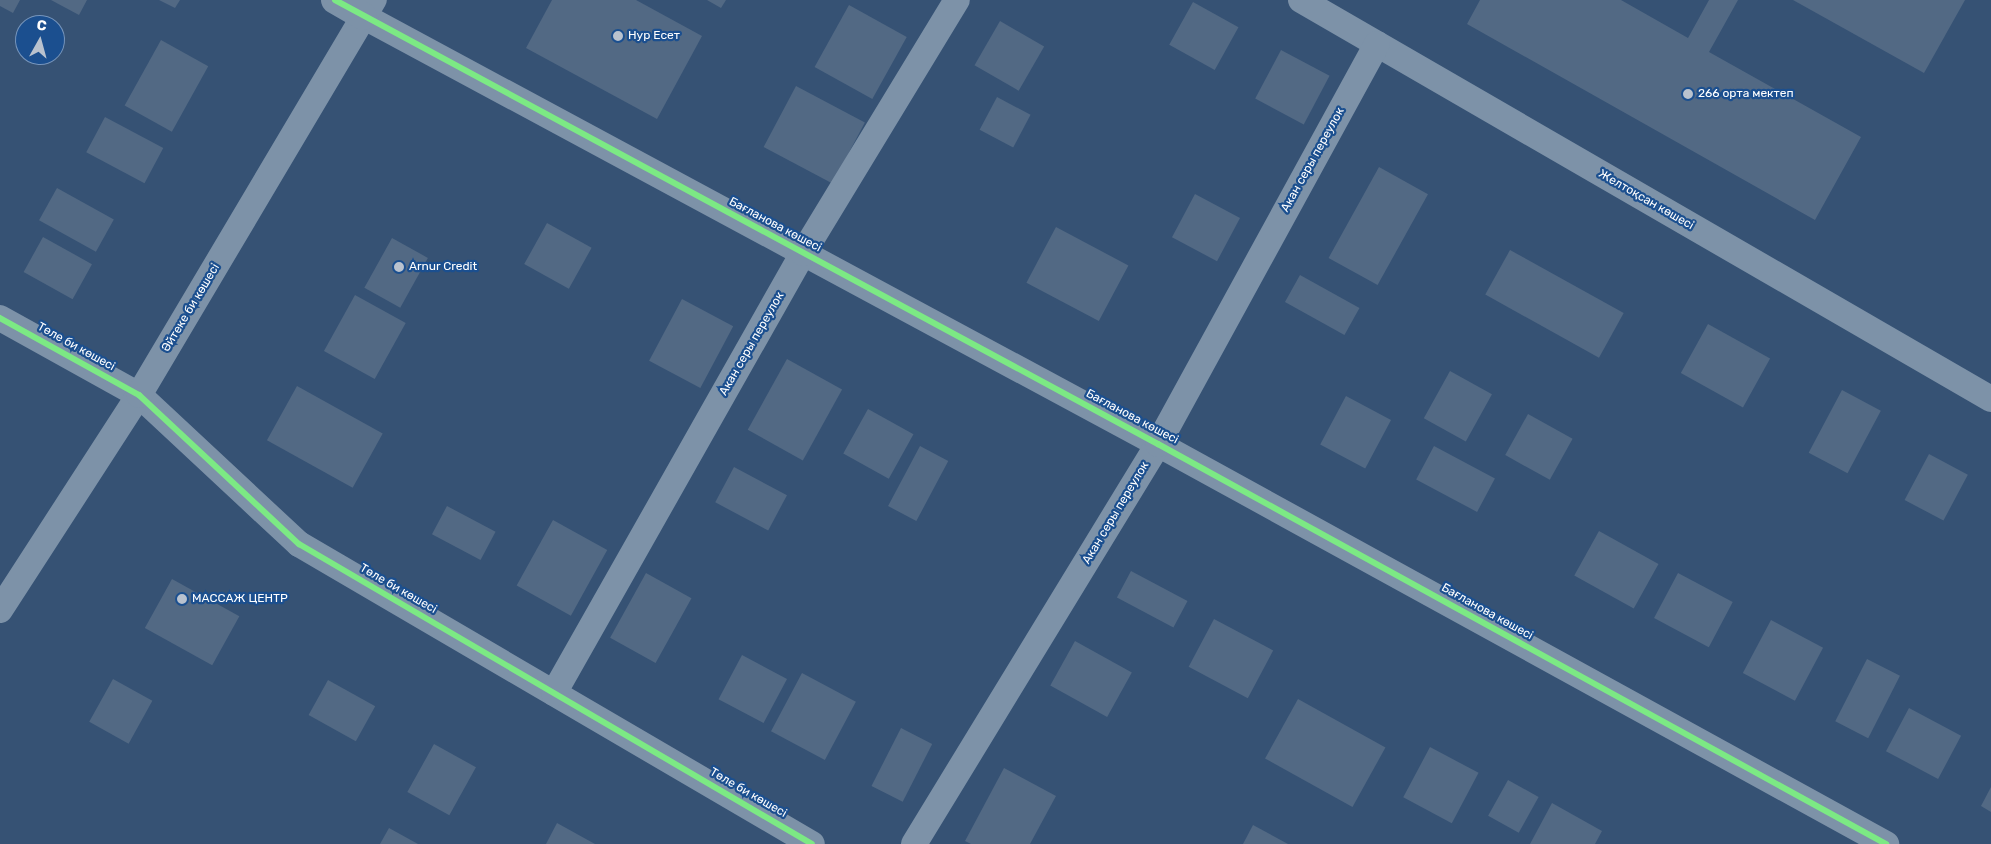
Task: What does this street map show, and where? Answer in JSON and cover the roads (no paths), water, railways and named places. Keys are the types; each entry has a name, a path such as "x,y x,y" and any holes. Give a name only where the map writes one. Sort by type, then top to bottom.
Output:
{"street":[{"path":"335,0 368,8"},
{"name":"Акан серы переулок","path":"554,693 803,253 957,0"},
{"name":"Желтоқсан көшесі","path":"1301,0 1991,400"},
{"name":"Бағланова көшесі","path":"368,8 803,253 1158,444 1886,844"},
{"name":"Әйтеке би көшесі","path":"0,610 139,395 368,8"},
{"name":"Акан серы переулок","path":"914,844 1158,444 1377,44"},
{"name":"Төле би көшесі","path":"0,318 139,395 299,544 812,844"}],"place":[{"name":"Нур Есет","path":"618,36"},
{"name":"266 орта мектеп","path":"1688,94"},
{"name":"Arnur Credit","path":"399,267"},
{"name":"МАССАЖ ЦЕНТР","path":"182,599"}]}
